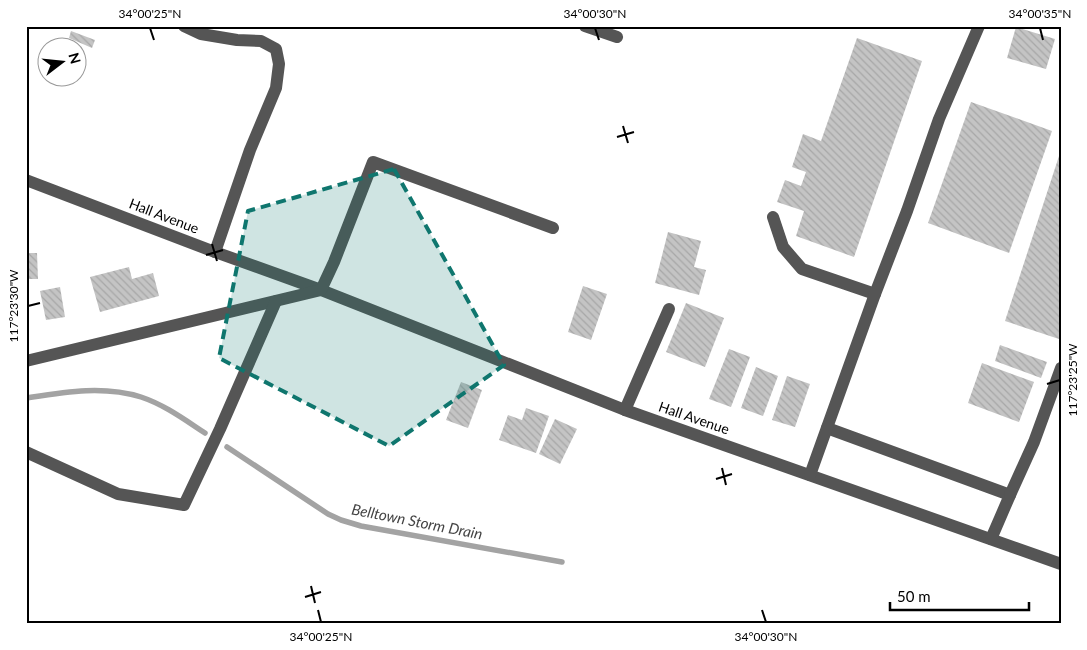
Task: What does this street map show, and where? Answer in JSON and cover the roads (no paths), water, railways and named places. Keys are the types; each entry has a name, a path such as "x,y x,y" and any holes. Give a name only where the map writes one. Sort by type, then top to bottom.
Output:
{"street":[{"path":"184,26 201,34 237,40 261,41 276,50 280,64 276,88 250,150 215,252"},
{"path":"585,26 617,37"},
{"path":"810,475 939,119 978,26"},
{"path":"26,361 321,290 334,262 373,162 552,228"},
{"name":"Hall Avenue","path":"26,180 321,290 625,410 1061,564"},
{"path":"773,217 783,246 802,269 875,294"},
{"path":"26,452 118,494 184,505 224,421 276,301"},
{"path":"625,410 669,309"},
{"path":"991,539 1034,442 1061,368"},
{"path":"827,428 1010,495"}],"waterway":[{"name":"Belltown Storm Drain","path":"26,398 98,390 127,393 158,404 205,433"},
{"name":"Belltown Storm Drain","path":"227,447 328,514 341,520 361,526 562,562"}]}
